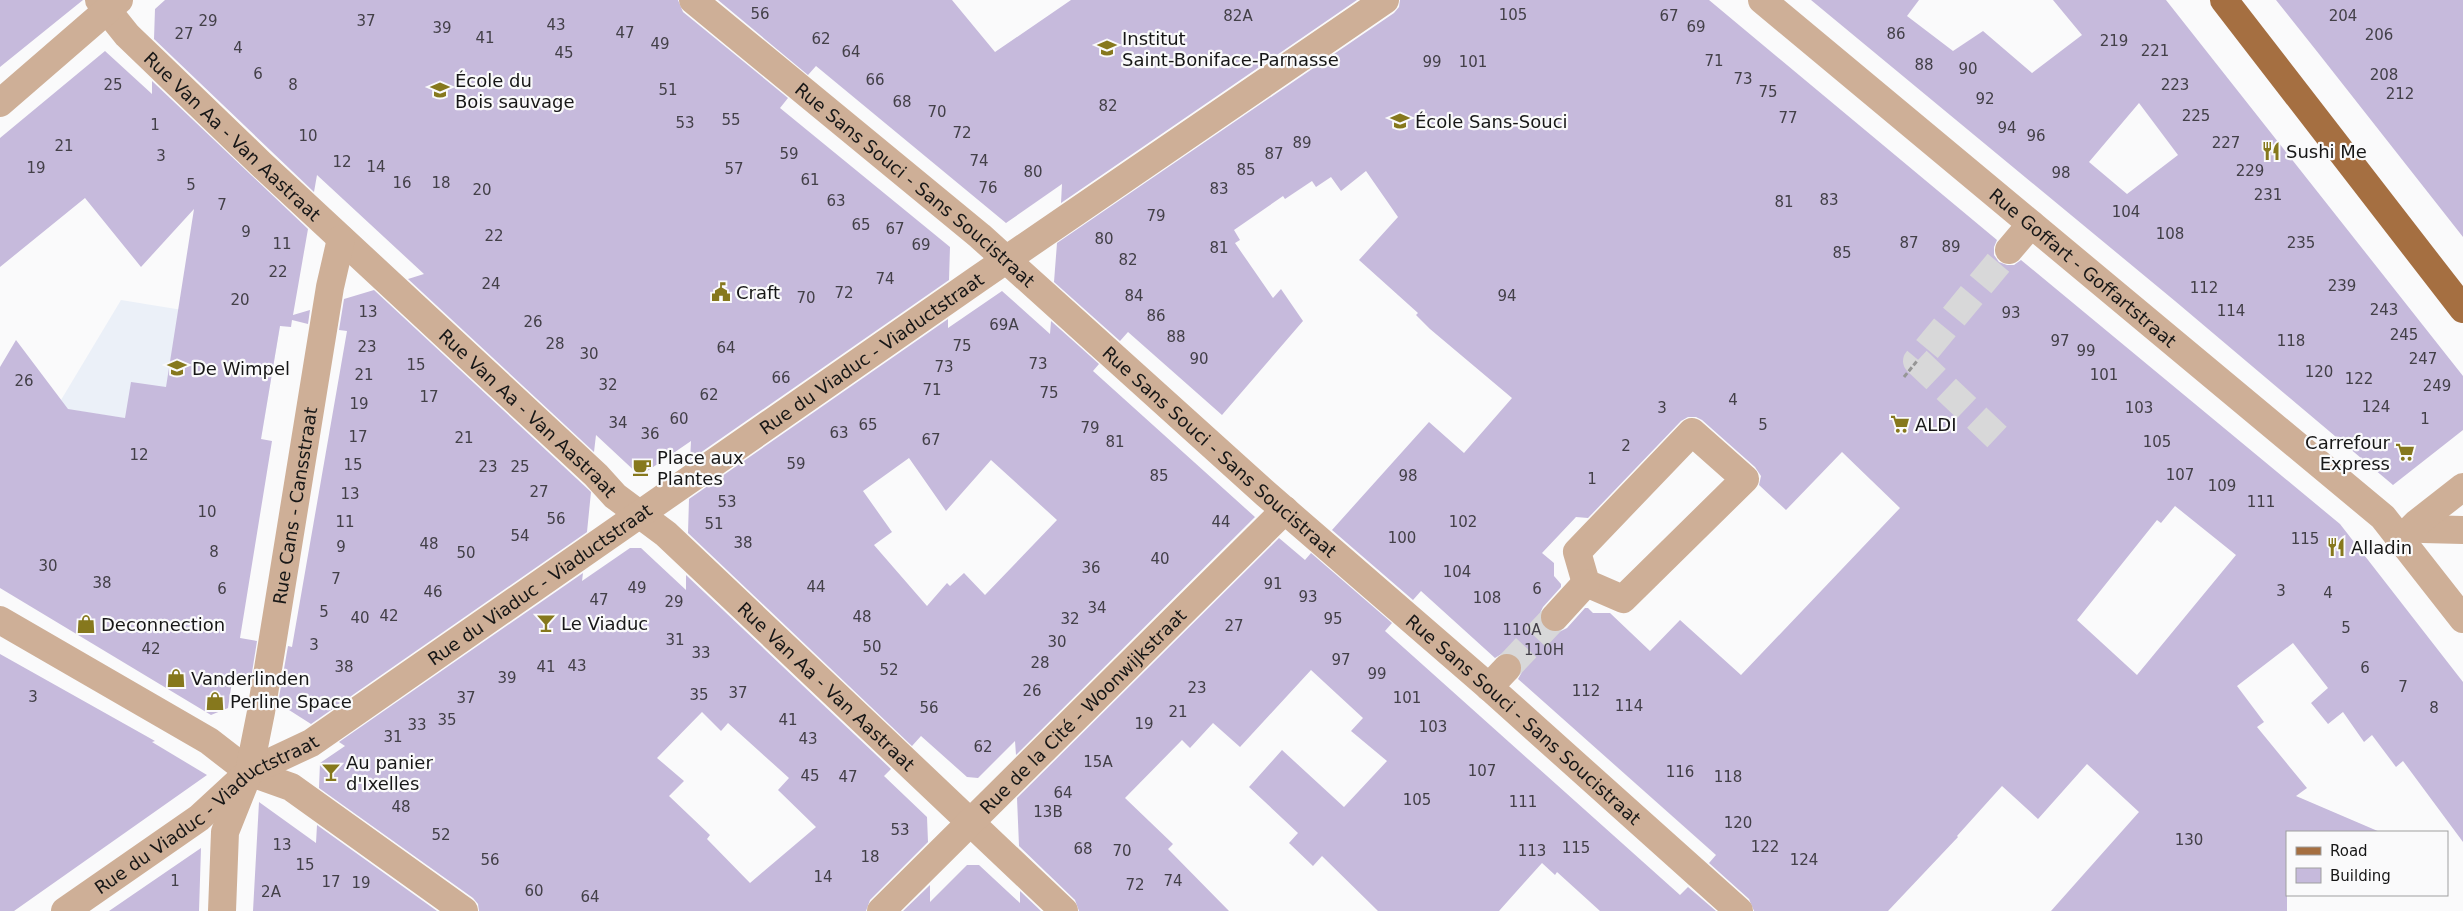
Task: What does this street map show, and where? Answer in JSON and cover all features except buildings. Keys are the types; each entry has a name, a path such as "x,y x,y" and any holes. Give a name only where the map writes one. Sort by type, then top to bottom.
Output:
{"main road":[{"path":"2224,0 2463,309"}],"street":[{"name":"Rue Sans Souci - Sans Soucistraat","path":"694,0 972,229 1285,510 1498,678 1739,911"},
{"name":"Rue du Viaduc - Viaductstraat","path":"65,911 200,818 249,772 311,743 1384,0"},
{"name":"Rue Goffart - Goffartstraat","path":"1762,0 2383,517 2412,534 2463,619"},
{"path":"0,103 109,3"},
{"name":"Rue Van Aa - Van Aastraat","path":"109,3 127,35 341,239 596,475 615,496 666,534 1064,911"},
{"path":"2009,250 2031,224"},
{"name":"Rue Cans - Cansstraat","path":"222,911 226,832 249,772 264,695 330,287 341,239"},
{"path":"1692,432 1744,479 1623,599 1586,583 1577,552 1692,432"},
{"path":"2463,487 2417,523 2412,534 2463,530"},
{"name":"Rue de la Cité - Woonwijkstraat","path":"881,911 1285,510"},
{"path":"1555,617 1586,583"},
{"path":"0,620 209,741 249,772 291,787 464,911"}],"path":[{"path":"1904,377 1917,361"}],"shaded area":[{"name":"De Wimpel","path":"121,300 280,326 261,439 65,409 61,400"}],"tunnel":[{"path":"1997,437 1917,361 2009,250"},
{"path":"1507,668 1555,617"}],"place":[{"name":"Institut Saint-Boniface-Parnasse","path":"1107,48"},
{"name":"École du Bois sauvage","path":"440,90"},
{"name":"École Sans-Souci","path":"1400,121"},
{"name":"Sushi Me","path":"2271,151"},
{"name":"Craft","path":"721,292"},
{"name":"De Wimpel","path":"177,368"},
{"name":"ALDI","path":"1900,424"},
{"name":"Carrefour Express","path":"2405,452"},
{"name":"Place aux Plantes","path":"642,467"},
{"name":"Alladin","path":"2336,547"},
{"name":"Le Viaduc","path":"546,623"},
{"name":"Deconnection","path":"86,624"},
{"name":"Vanderlinden","path":"176,678"},
{"name":"Perline Space","path":"215,701"},
{"name":"Au panier d'Ixelles","path":"331,772"}]}
